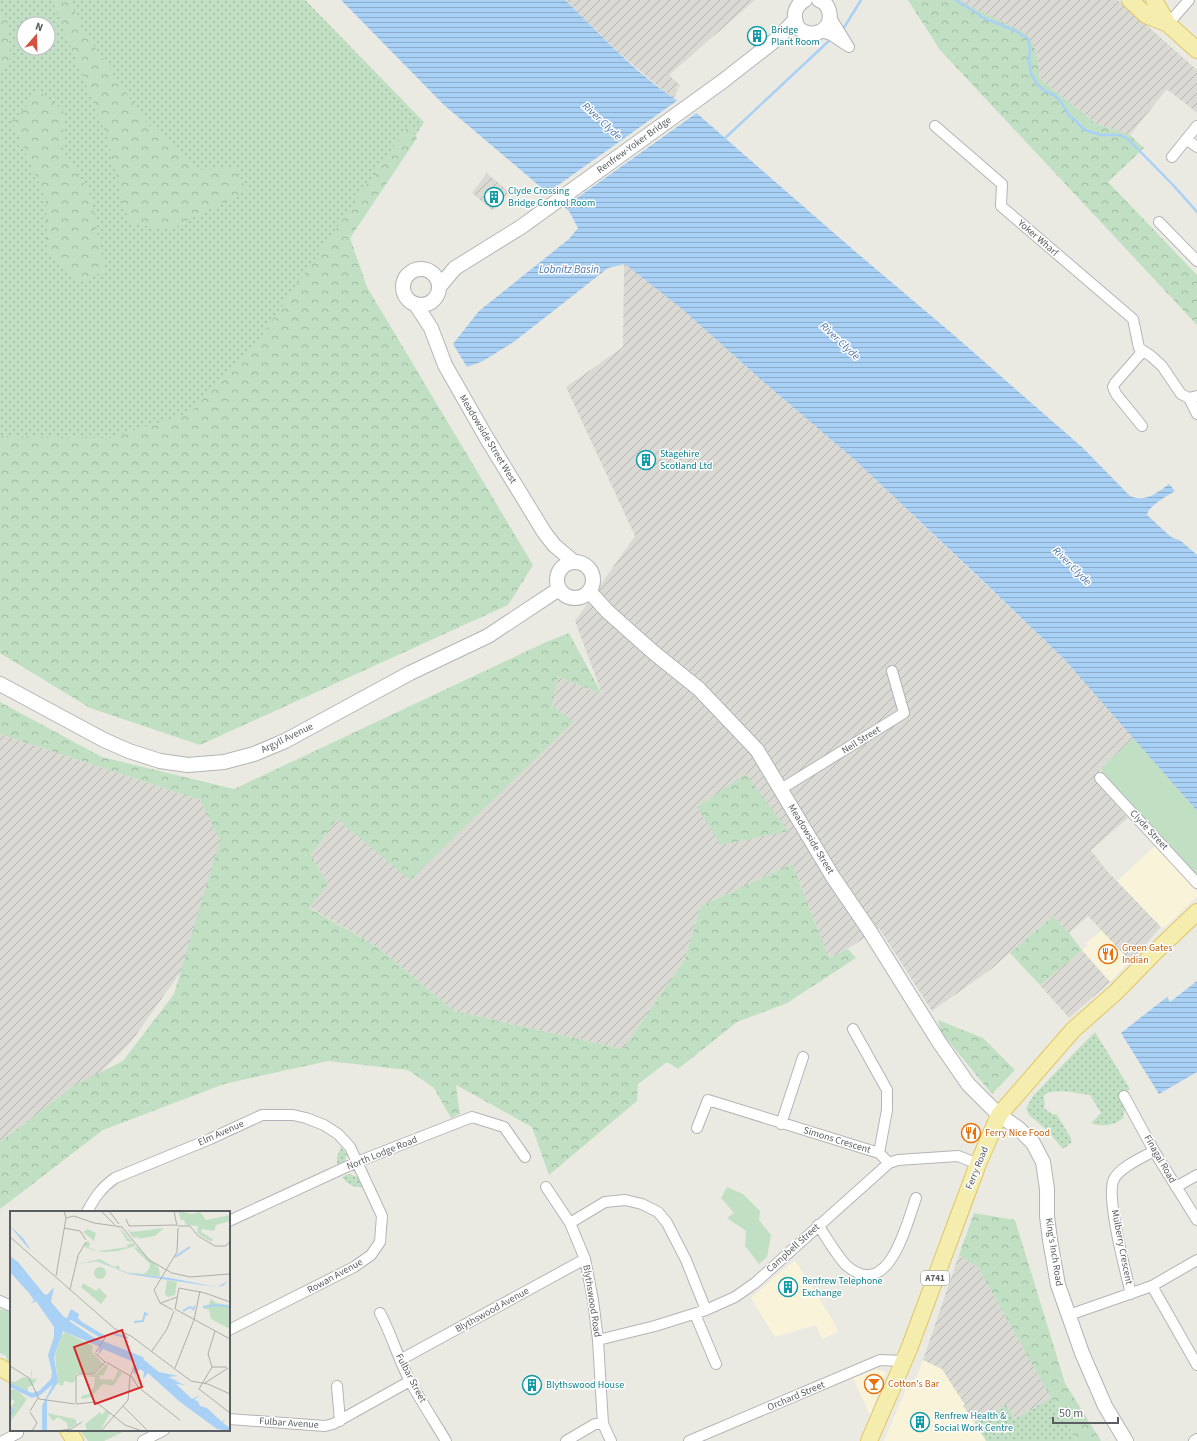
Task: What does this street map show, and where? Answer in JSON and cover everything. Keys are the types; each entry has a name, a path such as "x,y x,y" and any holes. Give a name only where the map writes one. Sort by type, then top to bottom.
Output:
{"main road":[{"path":"1130,0 1146,15 1168,24"},
{"path":"1154,0 1168,24 1197,50"},
{"name":"Ferry Road","path":"869,1441 904,1361 978,1164 999,1115 1073,1030 1116,992 1197,912"},
{"path":"0,1367 10,1373"},
{"path":"69,1431 75,1441"}],"street":[{"path":"805,0 799,4 796,9 798,25 812,34 821,32 831,35 849,47 825,5"},
{"path":"1168,24 1189,0"},
{"path":"821,32 828,24 825,5"},
{"name":"Renfrew-Yoker Bridge","path":"455,268 526,223 722,81 778,38 798,25"},
{"name":"Yoker Wharf","path":"935,126 1002,184 1001,206 1133,319 1138,348 1152,356 1162,366 1181,394 1193,397 1197,414"},
{"path":"1172,157 1197,126"},
{"path":"1186,139 1197,148"},
{"path":"1159,222 1197,261"},
{"path":"433,274 455,268"},
{"path":"439,287 455,268"},
{"path":"416,269 428,270 433,274 439,282 437,296 434,300 425,305 416,305 410,302 403,293 404,281 411,272 416,269"},
{"name":"Meadowside Street West","path":"431,328 434,300"},
{"name":"Meadowside Street West","path":"416,305 431,328 445,365 486,437 554,545 574,562"},
{"path":"1142,426 1116,394 1113,387 1143,351"},
{"name":"Meadowside Street West","path":"554,545 560,570"},
{"path":"574,562 584,564 591,572 593,582 589,591 584,595 573,598 563,593 557,580 560,570 564,566 574,562"},
{"name":"Argyll Avenue","path":"0,684 104,740 129,751 160,761 188,765 224,762 254,754 285,741 410,673 488,636 560,589"},
{"name":"Meadowside Street","path":"589,591 607,611 704,695 757,750 782,789 833,877 870,930 939,1042 968,1084 999,1115"},
{"name":"Neil Street","path":"782,789 904,713 892,671"},
{"name":"Clyde Street","path":"1100,778 1197,883"},
{"path":"853,1029 887,1090 887,1110 879,1152"},
{"path":"781,1124 803,1057"},
{"name":"Finagal Road","path":"1124,1096 1154,1151 1197,1220"},
{"name":"Simons Crescent","path":"697,1128 708,1100 781,1124 879,1152 889,1163"},
{"name":"Elm Avenue","path":"88,1211 94,1199 104,1186 115,1178 210,1139 262,1115 293,1115 324,1125 338,1134 350,1147 357,1162"},
{"name":"King's Inch Road","path":"999,1115 1018,1128 1033,1143 1043,1162 1047,1189 1047,1216 1058,1285 1082,1353 1106,1406 1126,1441"},
{"name":"North Lodge Road","path":"230,1221 357,1162 472,1117 504,1127 525,1157"},
{"name":"Mulberry Crescent","path":"1131,1294 1117,1234 1112,1187 1114,1179 1119,1172 1154,1151"},
{"path":"889,1163 898,1160 958,1156 978,1164"},
{"name":"Rowan Avenue","path":"230,1329 354,1267 371,1255 380,1242 382,1216 357,1162"},
{"name":"Campbell Street","path":"598,1340 695,1314 735,1297 755,1283 889,1163"},
{"path":"1176,1187 1197,1175"},
{"name":"Blythswood Road","path":"546,1188 570,1223 585,1259 593,1300 598,1340 603,1424"},
{"path":"818,1225 846,1265 855,1271 864,1274 873,1274 882,1270 889,1264 895,1253 916,1198"},
{"path":"570,1223 605,1202 625,1200 642,1204 658,1212 667,1222 686,1260 706,1310"},
{"name":"Blythswood Avenue","path":"400,1360 585,1259"},
{"path":"1069,1315 1152,1286 1197,1260"},
{"path":"1152,1286 1197,1365"},
{"path":"0,1301 10,1306"},
{"name":"Fulbar Street","path":"380,1313 389,1330 400,1360 410,1381 446,1441"},
{"path":"695,1314 716,1364"},
{"name":"Orchard Street","path":"689,1441 880,1360 904,1361"},
{"name":"Fulbar Avenue","path":"230,1419 325,1426 340,1421 410,1381"},
{"path":"337,1386 340,1421"},
{"path":"566,1441 595,1424 603,1424 611,1441"},
{"path":"143,1441 162,1431"},
{"path":"3,1441 18,1433"}],"shaded area":[{"path":"565,0 755,0 669,75 680,85 673,99 617,51"},
{"path":"961,0 1118,0 1197,70 1197,113 1167,89 1130,135 1095,123 1040,79 1036,51 963,3"},
{"path":"487,173 509,192 493,211 472,193"},
{"path":"624,263 682,309 766,384 855,460 1065,660 1134,738 1101,768 1095,780 1128,818 1091,850 1106,870 1161,927 1130,961 1088,916 1069,933 1053,916 990,970 932,1011 879,928 846,950 829,958 792,864 701,906 684,961 623,1049 454,1011 376,946 309,907 328,884 311,855 337,819 572,722 552,705 558,677 602,694 575,621 635,536 566,387 623,347"},
{"path":"0,734 200,800 221,840 182,970 131,1042 88,1085 0,1153"},
{"path":"1154,847 1159,847 1197,892 1197,896 1165,927 1161,927 1117,881"},
{"name":"Green Gates Indian","path":"1102,930 1130,961 1110,982 1082,950 1088,945 1086,943"},
{"path":"1082,950 1110,982 1069,1018 1040,985"},
{"path":"959,1255 978,1267 1051,1398 1015,1419 1006,1405 975,1423 963,1406 965,1405 942,1369 923,1360"},
{"path":"795,1260 833,1321 838,1332 822,1339 816,1325 775,1337 751,1298"},
{"path":"923,1360 942,1369 986,1441 884,1441 909,1382 916,1379"},
{"path":"876,1369 886,1372 870,1415 853,1378"}],"green space":[{"path":"0,0 305,0 424,122 212,455 0,559"},
{"path":"52,0 70,0 81,27 146,122 199,170 235,168 247,190 170,230 129,223 106,135"},
{"path":"908,0 961,0 963,3 1023,32 1035,48 1038,59 1040,79 1095,123 1130,135 1144,148 1108,182 1197,275 1197,325 940,50"},
{"path":"0,14 7,18 11,57 0,75"},
{"path":"39,91 63,110 63,150 89,191 105,271 81,282 47,251 46,199 12,122"},
{"path":"408,126 417,138 350,238 367,287 533,565 508,605 200,745 90,708 0,653 0,436 109,438 191,412 259,339"},
{"path":"569,633 602,694 558,677 552,705 573,722 410,880 337,819 311,855 328,884 309,908 376,946 454,1011 623,1049 684,961 701,906 792,864 829,958 848,949 856,958 787,1003 737,1022 678,1069 667,1062 638,1084 637,1101 549,1175 532,1127 456,1085 460,1114 451,1118 434,1088 408,1070 328,1061 224,1084 103,1130 0,1209 0,1142 75,1085 123,1061 174,994 220,840 200,800 0,734 0,702 102,757 234,789 546,642"},
{"path":"1134,738 1197,811 1197,883 1102,774 1101,768"},
{"path":"746,774 788,831 721,845 697,807"},
{"path":"1053,916 1082,950 1040,985 1010,953"},
{"path":"938,1020 983,1038 1015,1070 992,1094 941,1032"},
{"path":"1095,1032 1130,1089 1120,1097 1125,1109 1123,1118 1116,1123 1108,1125 1091,1123 1101,1113 1090,1095 1062,1091 1045,1094 1043,1099 1045,1100 1044,1108 1052,1114 1057,1115 1071,1138 1071,1143 1063,1149 1046,1129 1029,1115 1026,1108 1033,1096"},
{"path":"341,1147 347,1155 344,1163 337,1166 337,1157"},
{"path":"349,1174 358,1177 363,1187 357,1187 346,1182 342,1177"},
{"path":"727,1187 743,1194 760,1211 759,1220 771,1235 767,1257 759,1264 745,1246 746,1231 727,1218 734,1213 721,1198"},
{"path":"974,1213 1015,1220 1065,1383 1101,1441 1077,1441 1051,1398 978,1267 959,1255"},
{"path":"0,1309 10,1312 10,1364 7,1362 6,1356 0,1353"},
{"path":"1051,1398 1077,1441 986,1441 975,1423 1006,1405 1015,1419"},
{"path":"81,1431 123,1432 104,1441 88,1441"}],"water":[{"path":"341,0 565,0 610,45 642,74 675,99 693,110 1083,448 1130,496 1135,498 1146,498 1155,494 1169,484 1175,491 1154,505 1147,515 1171,537 1181,541 1197,555 1197,811 1065,660 984,582 855,460 766,384 682,309 625,264 608,268 515,341 483,361 467,367 453,344 479,311 569,239 578,228 569,211 444,105"},
{"path":"1197,981 1197,1072 1159,1094 1121,1033 1167,997 1170,1002"}],"pier":[{"path":"678,100 698,112 563,208 547,193"}],"waterway":[{"path":"841,30 861,0"},
{"path":"956,0 983,18 1014,30 1028,39 1030,48 1029,61 1031,74 1037,84 1045,91 1054,95 1061,102 1069,115 1085,130 1101,135 1120,135 1128,139 1197,212"},
{"path":"723,140 832,38"}],"place":[{"name":"Bridge Plant Room","path":"757,36"},
{"name":"Clyde Crossing Bridge Control Room","path":"494,197"},
{"name":"Stagehire Scotland Ltd","path":"646,460"},
{"name":"Green Gates Indian","path":"1108,954"},
{"name":"Ferry Nice Food","path":"971,1133"},
{"name":"Renfrew Telephone Exchange","path":"788,1287"},
{"name":"Cotton's Bar","path":"874,1384"},
{"name":"Blythswood House","path":"532,1385"},
{"name":"Renfrew Health & Social Work Centre","path":"920,1422"}],"water label":[{"name":"River Clyde","path":"602,121"},
{"name":"Lobnitz Basin","path":"569,269"},
{"name":"River Clyde","path":"840,341"},
{"name":"River Clyde","path":"1072,566"}]}
